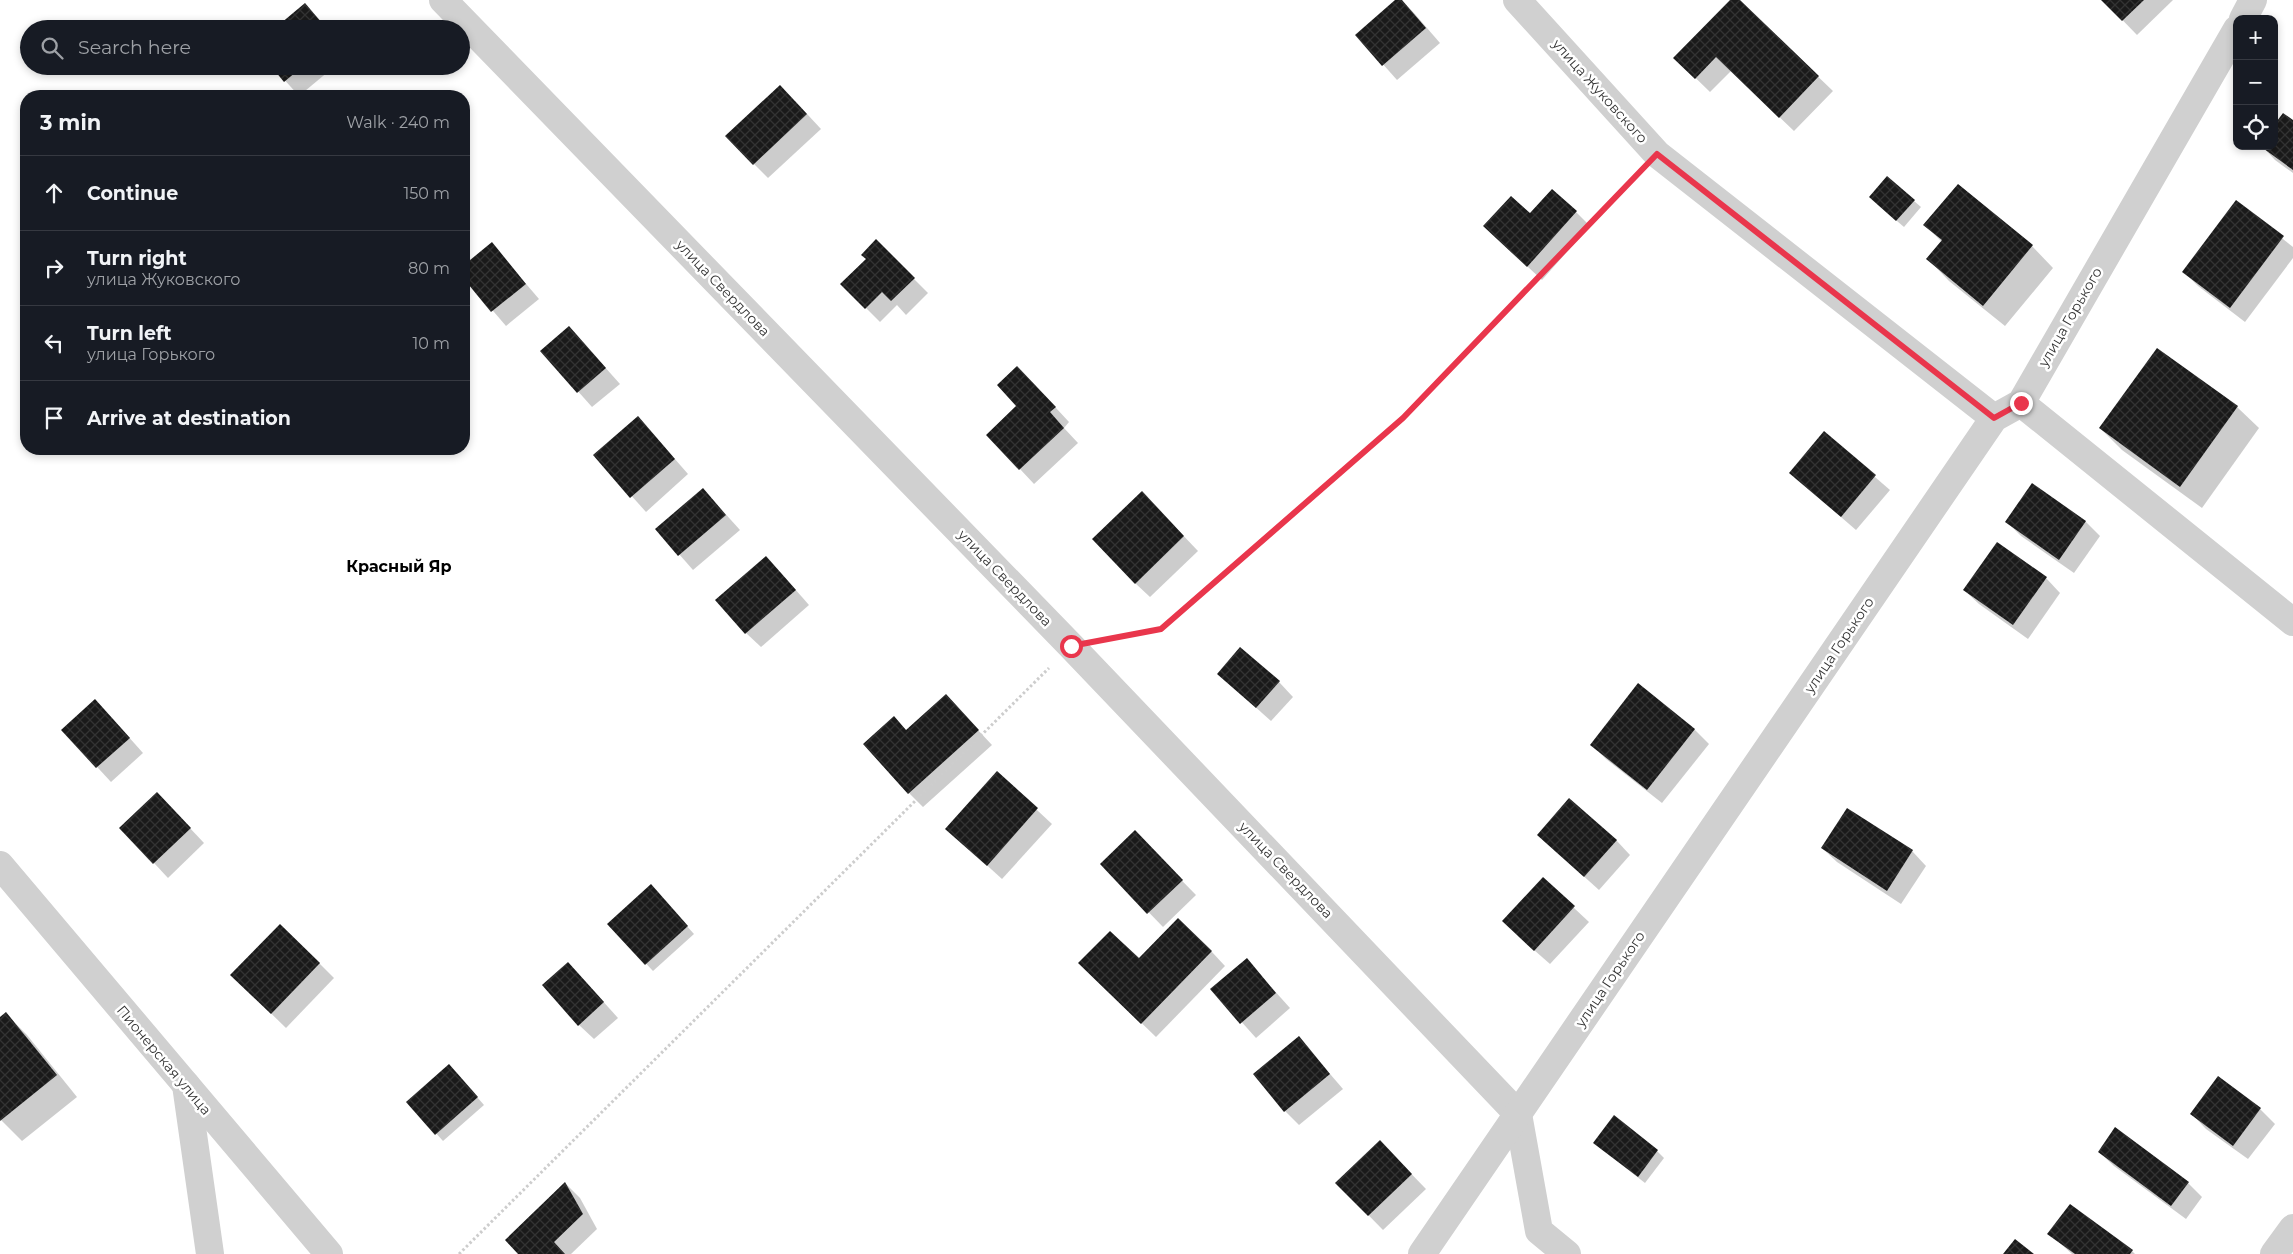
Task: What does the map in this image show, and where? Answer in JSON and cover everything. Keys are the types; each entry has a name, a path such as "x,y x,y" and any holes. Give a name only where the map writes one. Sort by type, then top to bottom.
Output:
{"street":[{"name":"улица Свердлова","path":"443,0 462,20"},
{"name":"улица Жуковского","path":"1517,0 1657,154 1994,418"},
{"path":"2245,15 2254,0"},
{"name":"улица Свердлова","path":"470,28 1071,646 1518,1114"},
{"name":"улица Горького","path":"1422,1254 1994,418 2021,403 2233,36"},
{"path":"2021,403 2293,622"},
{"name":"Пионерская улица","path":"0,865 329,1254"},
{"path":"186,1085 210,1254"},
{"path":"1518,1114 1539,1231 1567,1254"},
{"path":"2274,1254 2293,1228"}],"path":[{"path":"459,1254 1071,646 1161,629 1403,418 1657,154"}],"building":[{"path":"1395,0 1402,0 1426,28 1382,66 1355,35"},
{"path":"1730,0 1740,0 1819,76 1779,118 1716,57 1695,79 1673,58"},
{"path":"2101,0 2144,0 2122,21"},
{"path":"305,3 319,20 285,20"},
{"path":"278,75 292,75 284,82"},
{"path":"780,85 807,114 753,165 725,136"},
{"path":"2283,113 2293,120 2293,170 2266,150 2278,150 2278,120"},
{"path":"1887,176 1915,200 1896,221 1869,197"},
{"path":"1958,184 2033,245 1983,306 1926,259 1942,240 1923,225"},
{"path":"1552,189 1577,211 1527,267 1483,226 1511,196 1530,213"},
{"path":"2236,200 2284,236 2230,308 2182,272"},
{"path":"876,239 915,278 891,301 882,292 865,309 840,284 866,259 861,255"},
{"path":"492,242 526,284 491,312 470,286 470,260"},
{"path":"569,326 606,368 577,393 540,351"},
{"path":"2157,348 2238,406 2180,487 2099,428"},
{"path":"1017,366 1056,407 1050,412 1064,428 1019,470 986,435 1016,406 997,385"},
{"path":"638,416 675,459 630,498 593,455"},
{"path":"1824,431 1876,475 1841,517 1789,473"},
{"path":"2032,483 2086,521 2059,560 2005,522"},
{"path":"703,488 726,515 678,556 655,529"},
{"path":"1142,491 1184,536 1135,584 1092,539"},
{"path":"1997,542 2047,577 2013,625 1963,590"},
{"path":"766,556 796,590 745,634 715,600"},
{"path":"1240,647 1280,681 1256,708 1217,674"},
{"path":"1638,683 1695,729 1647,790 1590,745"},
{"path":"946,694 979,730 908,794 863,744 894,716 906,730"},
{"path":"95,699 130,738 96,768 61,730"},
{"path":"997,771 1038,808 987,866 945,829"},
{"path":"157,792 191,828 153,864 119,828"},
{"path":"1569,798 1617,840 1584,877 1537,835"},
{"path":"1847,808 1913,850 1887,891 1821,848"},
{"path":"1135,830 1183,880 1147,914 1100,864"},
{"path":"1543,877 1575,906 1534,951 1502,921"},
{"path":"651,884 688,926 645,965 607,924"},
{"path":"1178,918 1212,951 1141,1024 1078,963 1110,931 1139,958"},
{"path":"280,924 320,963 271,1014 230,975"},
{"path":"1247,958 1276,993 1240,1024 1210,989"},
{"path":"568,962 604,1002 578,1026 542,985"},
{"path":"6,1012 57,1075 0,1121 0,1017"},
{"path":"1299,1036 1330,1074 1284,1112 1253,1074"},
{"path":"449,1064 478,1097 435,1135 406,1102"},
{"path":"2218,1076 2261,1108 2233,1146 2190,1114"},
{"path":"1614,1115 1658,1150 1638,1177 1593,1143"},
{"path":"2115,1127 2189,1182 2171,1206 2098,1152"},
{"path":"1380,1140 1412,1174 1368,1216 1335,1183"},
{"path":"565,1182 583,1214 554,1242 565,1254 518,1254 505,1240"},
{"path":"2070,1204 2133,1250 2130,1254 2075,1254 2047,1234"},
{"path":"2015,1239 2034,1254 2003,1254"}],"district":[{"name":"Красный Яр","path":"399,566"}],"route":[{"path":"1071,646 1161,629 1403,418 1657,154 1994,418 2021,403"}]}
